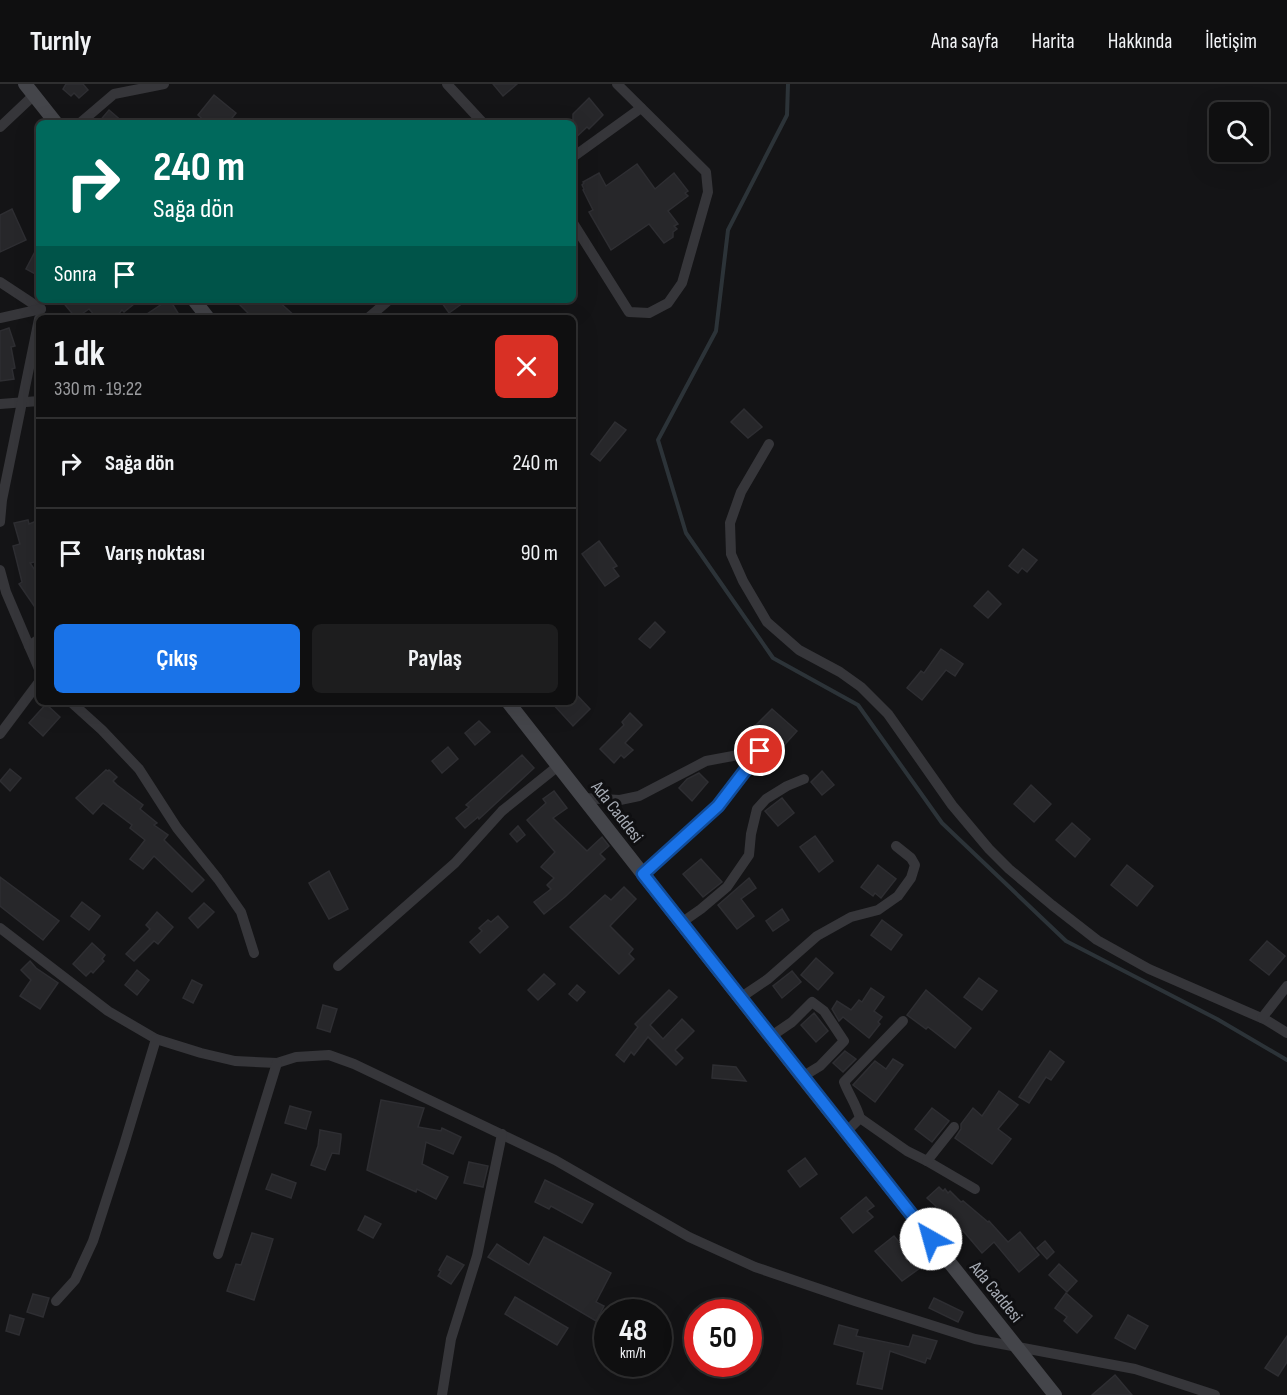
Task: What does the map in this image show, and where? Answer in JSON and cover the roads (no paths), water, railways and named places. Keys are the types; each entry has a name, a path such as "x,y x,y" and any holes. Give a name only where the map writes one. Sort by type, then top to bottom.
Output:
{"main road":[{"path":"25,84 54,120"},
{"path":"196,303 206,315"},
{"name":"Ada Caddesi","path":"510,705 770,1037 1055,1395"}],"street":[{"path":"84,120 114,94 164,84"},
{"path":"447,84 480,120"},
{"path":"576,227 629,312 649,313 668,303 682,283 708,192 706,172 618,84"},
{"path":"0,127 34,95"},
{"path":"576,155 641,108"},
{"path":"0,282 41,312"},
{"path":"370,315 380,303"},
{"path":"0,318 41,312"},
{"path":"0,522 2,497 36,338"},
{"path":"0,404 36,401"},
{"path":"769,444 741,492 730,523 731,554 743,581 767,622 800,650 840,672 861,687 888,714 922,765 989,849 1052,905 1097,940 1149,969 1262,1018 1287,1033"},
{"path":"0,570 3,593 36,662"},
{"path":"29,646 36,641"},
{"path":"0,734 36,686"},
{"path":"73,705 102,730 139,769 177,828 241,912 254,953"},
{"path":"583,798 620,800 639,796 675,775 706,761 760,751 718,806 643,874"},
{"path":"338,966 455,863 502,812 558,766"},
{"path":"681,923 727,887 749,855 757,809 766,799 804,779"},
{"path":"740,998 768,979 818,936 851,917 878,910 898,896 910,878 915,865 911,858 896,846"},
{"path":"0,928 108,1011 156,1039 235,1061 277,1063 296,1057 329,1055 354,1064 555,1160 689,1237 755,1267 975,1339 1135,1369 1215,1395"},
{"path":"1262,1018 1287,986"},
{"path":"770,1037 792,1022 812,1002 824,1011 844,1041 820,1066 802,1077"},
{"path":"903,1022 844,1082 848,1093 856,1103 860,1118 907,1151 975,1189"},
{"path":"56,1301 75,1280 93,1241 156,1039"},
{"path":"218,1254 277,1063"},
{"path":"846,1132 860,1118"},
{"path":"927,1161 954,1127"},
{"path":"442,1395 452,1339 477,1256 502,1134"}],"waterway":[{"path":"788,84 787,115 728,230 716,331 658,440 686,533 773,658 858,705 942,823 1066,941 1217,1019 1287,1060"}]}
